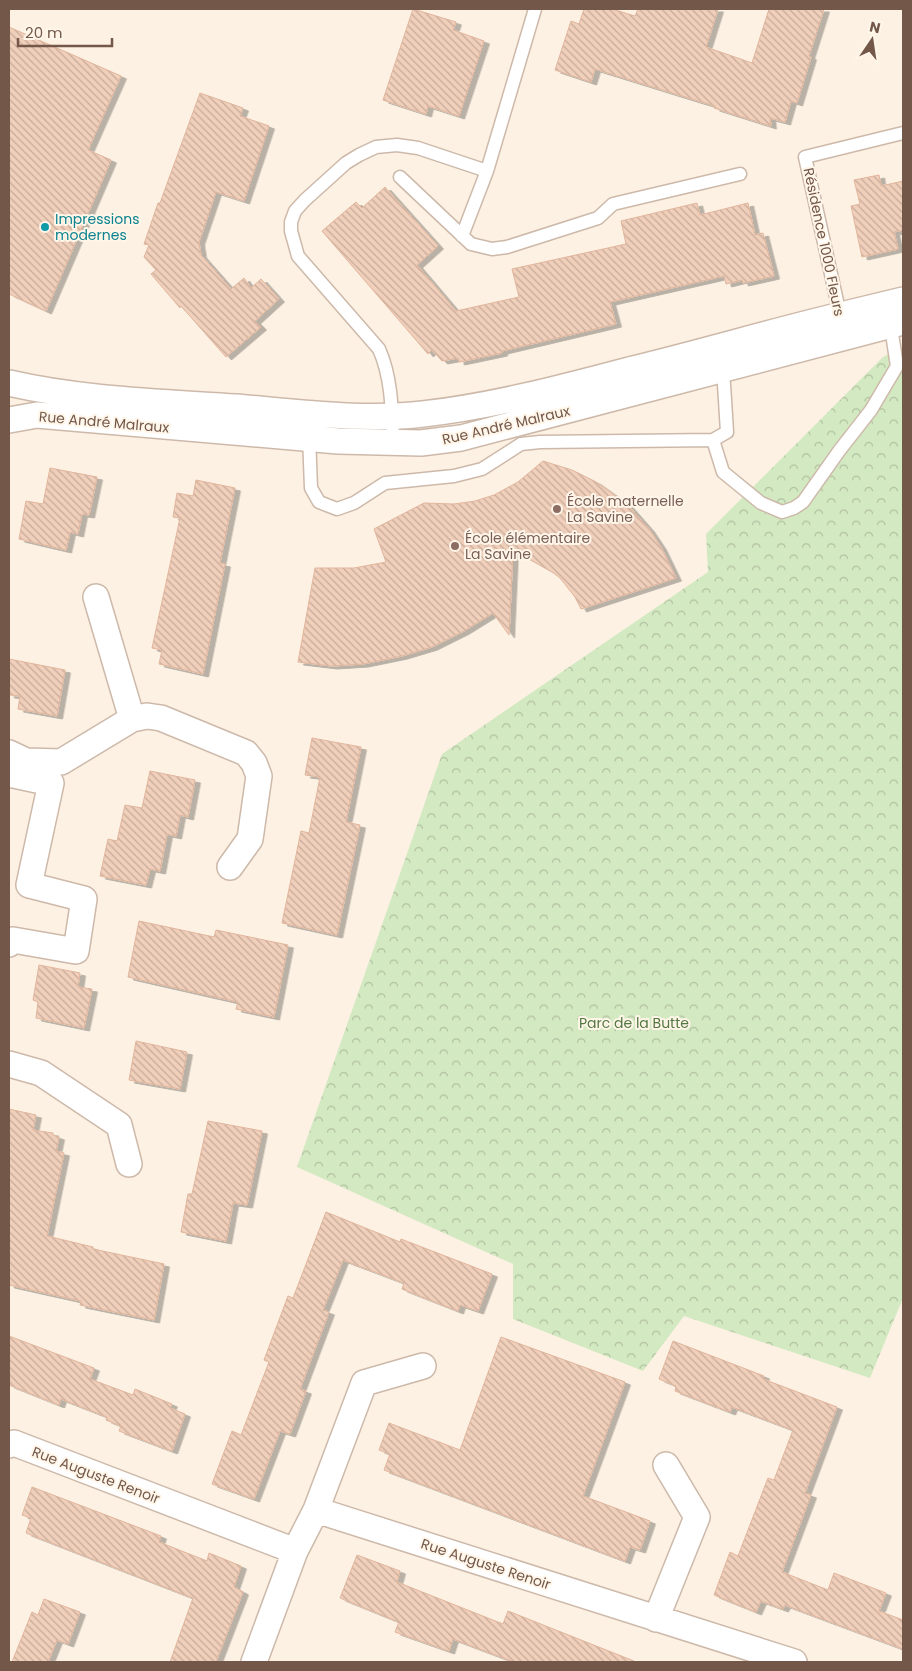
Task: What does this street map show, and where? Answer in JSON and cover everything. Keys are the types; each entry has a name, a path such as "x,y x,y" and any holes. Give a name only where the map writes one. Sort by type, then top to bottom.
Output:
{"street":[{"name":"Rue André Malraux","path":"9,420 37,416 309,440 421,444 461,438 718,358 896,313"},
{"name":"Rue André Malraux","path":"9,383 34,389 100,397 310,413 392,416 420,415 470,408 718,358"},
{"path":"96,597 132,719"},
{"path":"9,753 26,761 61,762 132,719 147,716 161,718 246,753 254,763 259,776 250,839 230,866"},
{"path":"9,774 51,783 30,885 84,899 76,951 13,940 9,944"},
{"path":"9,1064 41,1073 119,1125 129,1164"},
{"path":"254,1662 295,1551 316,1510 364,1383 423,1366"},
{"name":"Rue Auguste Renoir","path":"9,1445 14,1444 295,1551"},
{"path":"656,1619 697,1517 666,1465"},
{"name":"Rue Auguste Renoir","path":"316,1510 794,1662"}],"lane":[{"path":"462,236 487,171 534,9"},
{"name":"Résidence 1000 Fleurs","path":"842,326 805,157 903,133"},
{"path":"393,443 388,375 379,349 298,256 290,231 291,222 296,211 305,200 346,163 376,147 398,145 418,148 487,171"},
{"path":"400,177 470,244 492,248 507,247 598,218 613,204 740,174"},
{"path":"713,440 723,472 760,503 782,512 804,502 839,451 871,410 897,366 896,313"},
{"path":"310,413 310,488 319,502 337,509 354,503 386,483 454,476 482,469 521,444 540,442 713,440 727,432 724,384 718,358"}],"green space":[{"name":"Parc de la Butte","path":"903,347 903,1298 870,1378 684,1316 643,1371 513,1319 513,1264 297,1167 442,754 708,572 706,534 883,357"}],"building":[{"path":"413,9 456,22 453,30 484,41 459,116 428,106 426,114 383,100"},
{"path":"584,9 612,9 635,16 638,9 718,9 706,47 752,63 769,9 824,9 797,103 791,101 785,122 770,118 771,126 714,108 715,106 595,69 591,82 555,70 571,21 579,24"},
{"name":"Impressions modernes","path":"9,27 121,76 88,150 111,160 46,311 9,294"},
{"path":"200,93 243,108 240,116 269,126 244,201 216,192 199,242 201,255 231,289 244,278 251,288 261,279 279,299 255,321 261,327 226,357 151,274 156,270 144,257 149,245 144,244 158,203 160,203"},
{"path":"879,175 881,186 903,181 903,230 894,232 898,249 862,257 851,206 860,204 854,180"},
{"path":"385,187 438,246 417,265 456,311 519,297 512,269 626,244 621,221 697,203 700,215 748,203 755,235 763,233 774,276 743,283 742,280 726,284 724,276 610,302 616,324 502,351 502,353 459,362 458,358 442,361 432,350 428,354 322,231 356,202 362,208"},
{"path":"543,461 572,470 596,482 627,504 649,529 661,547 676,578 581,609 575,597 560,578 513,550 509,635 493,613 464,631 432,647 402,656 363,664 332,666 298,662 315,568 354,568 386,562 374,529 424,503 454,504 475,501 494,495 518,482"},
{"path":"50,468 97,477 89,515 82,514 78,534 70,532 66,550 19,539 26,501 43,504"},
{"path":"196,480 235,488 220,563 225,564 203,674 159,664 162,650 152,648 180,518 173,517 177,493 193,496"},
{"path":"9,659 65,670 57,716 18,709 20,696 9,695"},
{"path":"312,738 361,747 346,822 360,825 337,935 282,923 301,831 309,833 320,777 305,775"},
{"path":"150,771 195,780 188,817 180,815 176,836 167,834 160,871 150,869 146,885 100,876 108,839 117,841 125,805 142,808"},
{"path":"139,921 214,937 216,930 288,945 274,1017 236,1009 238,1002 128,977"},
{"path":"39,965 80,973 78,987 92,989 84,1028 36,1018 38,1002 33,1000"},
{"path":"136,1041 187,1052 180,1089 129,1080"},
{"path":"9,1109 36,1115 33,1130 53,1133 53,1135 59,1137 56,1151 64,1153 47,1236 93,1247 93,1249 164,1264 154,1320 80,1305 81,1301 9,1285"},
{"path":"208,1121 262,1131 247,1205 233,1203 226,1241 181,1232 188,1194 192,1194"},
{"path":"326,1212 400,1242 401,1239 492,1274 478,1311 460,1305 458,1311 402,1289 404,1283 343,1260 323,1310 329,1312 300,1389 306,1391 290,1434 280,1431 254,1499 212,1484 232,1431 241,1435 269,1362 264,1360 288,1296 293,1298"},
{"path":"9,1336 94,1368 90,1379 133,1395 135,1389 172,1404 170,1408 185,1414 172,1451 119,1431 121,1426 106,1420 107,1417 61,1399 59,1405 9,1385"},
{"path":"501,1337 625,1382 583,1496 650,1521 640,1550 630,1547 625,1561 384,1470 390,1454 379,1450 389,1423 460,1450"},
{"path":"673,1341 764,1376 763,1379 837,1407 805,1493 811,1495 782,1572 828,1590 834,1573 886,1593 879,1611 903,1620 903,1649 785,1605 783,1609 761,1601 756,1612 714,1595 730,1552 738,1556 768,1478 774,1480 793,1430 732,1407 730,1412 675,1391 676,1386 659,1379"},
{"path":"32,1487 161,1536 159,1542 207,1561 209,1553 241,1566 234,1587 243,1592 216,1662 170,1662 193,1598 26,1533 31,1518 22,1515"},
{"path":"357,1555 400,1571 397,1582 503,1624 508,1611 634,1662 514,1662 453,1639 449,1651 395,1632 399,1622 340,1598"},
{"path":"44,1599 80,1612 68,1644 57,1640 48,1662 12,1662 32,1612 38,1615"}],"place":[{"name":"Impressions modernes","path":"45,227"},
{"name":"École maternelle La Savine","path":"557,509"},
{"name":"École élémentaire La Savine","path":"455,546"}]}
